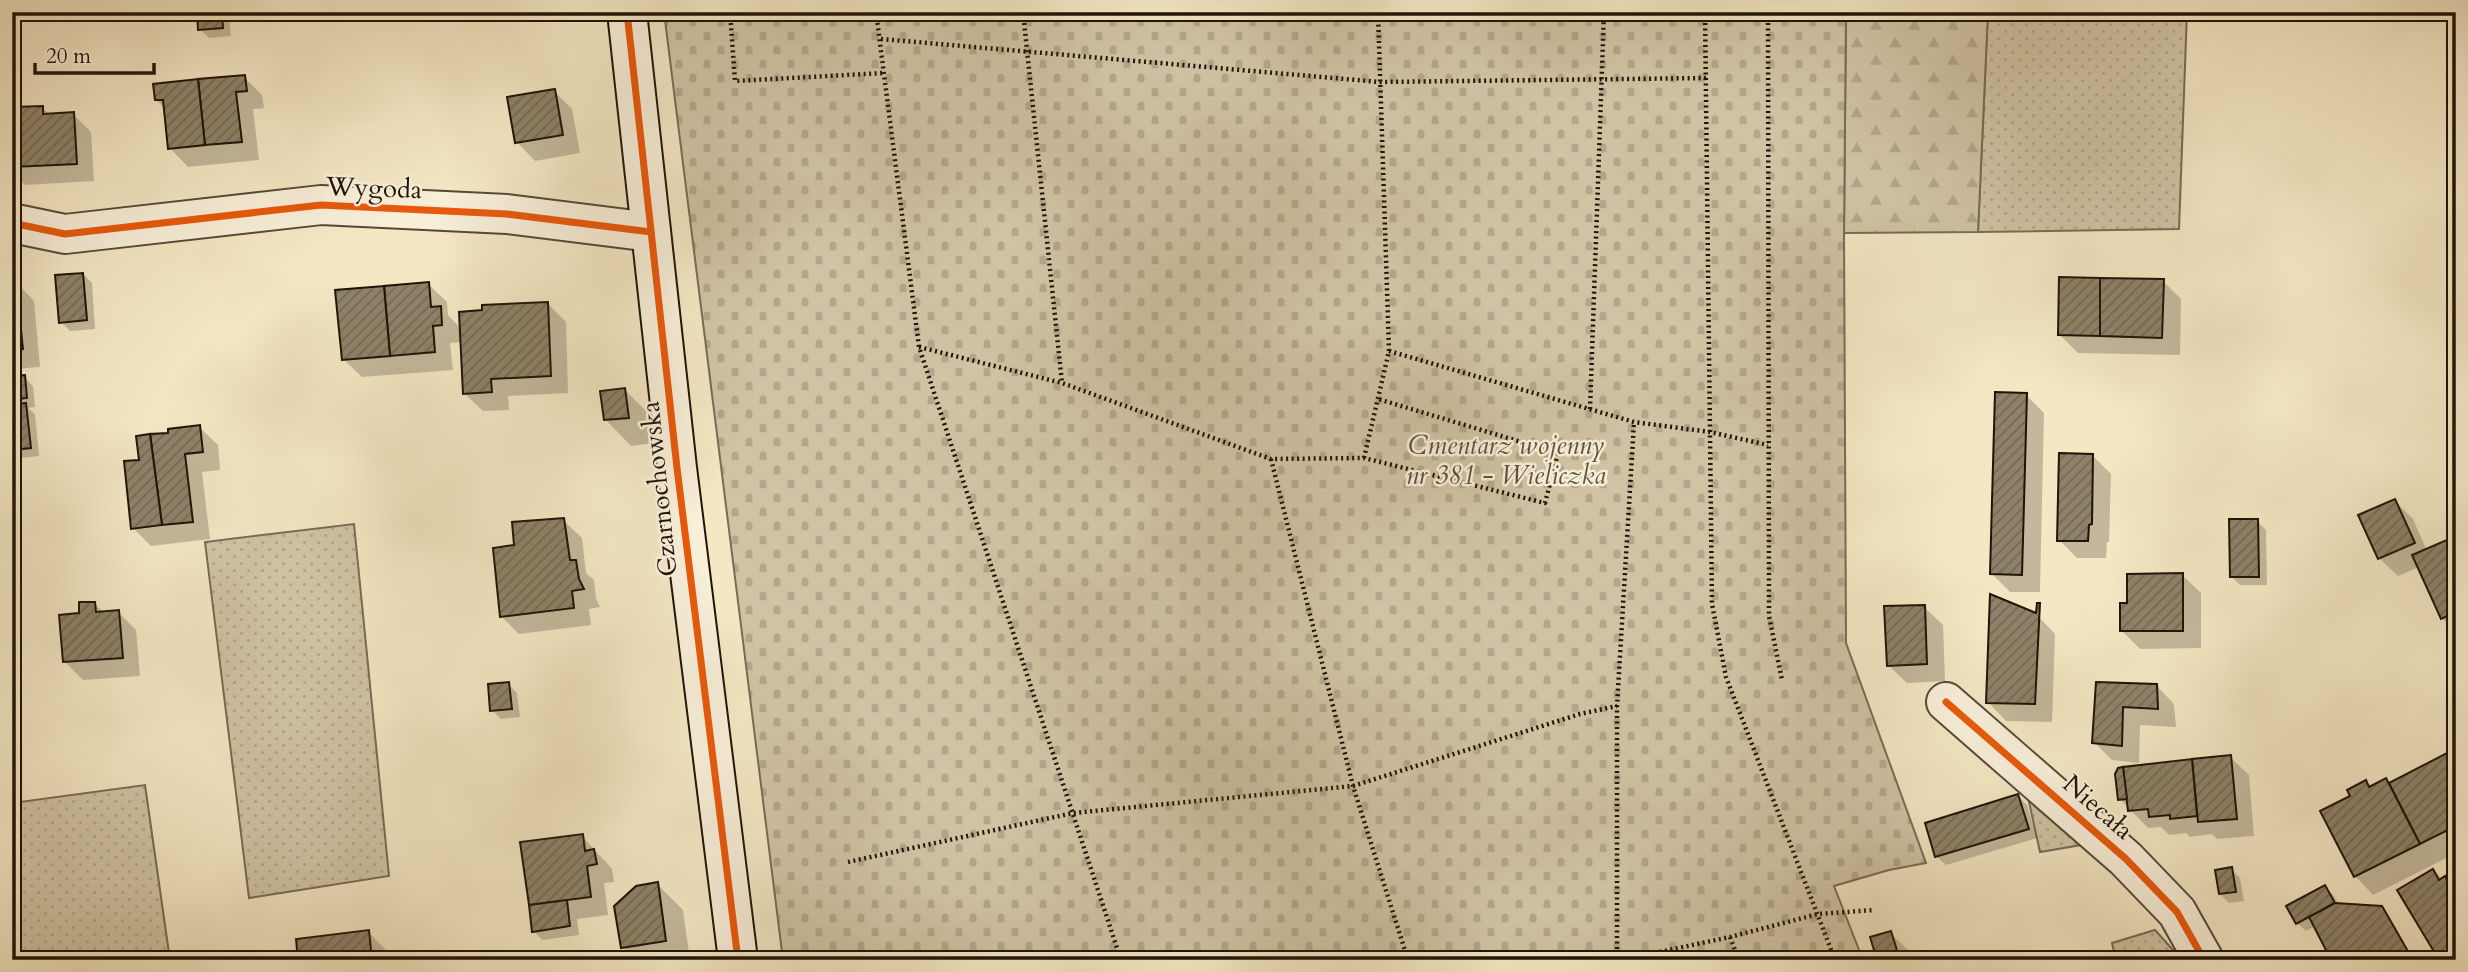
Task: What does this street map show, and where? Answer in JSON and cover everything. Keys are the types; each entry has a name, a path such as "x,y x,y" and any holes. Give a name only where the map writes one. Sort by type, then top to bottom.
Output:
{"street":[{"name":"Czarnochowska","path":"627,12 685,536 738,960"},
{"name":"Wygoda","path":"12,223 65,234 321,205 507,214 651,232"},
{"name":"Niecała","path":"1946,702 2126,859 2177,912 2204,960"}],"path":[{"path":"730,12 735,81 884,73"},
{"path":"876,12 919,347 1121,960"},
{"path":"1023,12 1062,383"},
{"path":"1364,458 1389,351 1378,12"},
{"path":"1590,409 1604,12"},
{"path":"1705,12 1712,604 1726,677 1835,960"},
{"path":"1768,12 1769,616 1782,680"},
{"path":"881,39 1381,82 1706,78"},
{"path":"919,347 1062,383 1271,459 1364,458 1545,503 1558,453 1378,399"},
{"path":"1389,351 1634,422 1710,432 1769,445"},
{"path":"1634,422 1617,706 1619,960 1730,937 1818,914 1874,910"},
{"path":"1271,459 1353,786 1408,960"},
{"path":"848,862 1073,813 1353,786 1567,718 1617,706"},
{"path":"1730,937 1739,960"}],"green space":[{"name":"Cmentarz wojenny nr 381 - Wieliczka","path":"664,12 1846,12 1846,643 1926,863 1889,870 1834,886 1863,960 783,960"},
{"path":"1846,12 1988,12 1978,232 1844,233"},
{"path":"1988,12 2187,12 2179,229 1978,232"},
{"path":"354,524 389,876 249,898 205,542"},
{"path":"145,785 170,960 12,960 12,803"},
{"path":"2026,788 2087,844 2040,852"},
{"path":"2155,930 2182,960 2116,960 2112,943"}],"building":[{"path":"197,12 222,12 223,28 198,30"},
{"path":"245,75 247,91 236,92 242,142 205,145 198,79"},
{"path":"198,79 205,145 168,149 163,100 155,100 153,84"},
{"path":"555,89 563,135 515,143 507,97"},
{"path":"43,106 43,114 74,112 77,164 12,167 12,107"},
{"path":"83,273 87,320 59,323 55,275"},
{"path":"2059,277 2100,278 2100,336 2058,335"},
{"path":"2100,278 2164,279 2162,338 2100,336"},
{"path":"12,281 16,281 23,349 12,350"},
{"path":"429,282 431,307 441,306 442,325 433,326 435,352 390,356 384,286"},
{"path":"384,286 390,356 342,360 335,290"},
{"path":"548,302 551,376 491,379 492,392 463,394 459,312 482,310 482,305"},
{"path":"25,375 27,398 12,400 12,376"},
{"path":"625,388 629,418 604,420 600,391"},
{"path":"1995,392 2027,393 2022,575 1990,574"},
{"path":"26,403 31,448 12,450 12,405"},
{"path":"200,425 203,452 185,454 193,522 162,525 150,434 168,433 168,429"},
{"path":"150,434 162,525 131,529 124,461 139,460 136,436"},
{"path":"2059,453 2093,454 2092,524 2089,525 2088,541 2057,541"},
{"path":"2395,499 2415,543 2378,559 2358,515"},
{"path":"564,518 570,560 576,560 579,579 584,589 572,591 574,608 500,617 493,548 514,545 512,522"},
{"path":"2229,519 2258,519 2259,577 2230,577"},
{"path":"2456,536 2456,612 2441,619 2412,555"},
{"path":"2183,573 2183,631 2120,631 2120,603 2127,603 2127,574"},
{"path":"1990,594 2036,613 2037,603 2040,603 2035,704 1986,703"},
{"path":"79,602 95,602 96,612 119,610 123,658 63,662 59,615 79,613"},
{"path":"1925,605 1927,664 1887,666 1884,606"},
{"path":"509,682 512,709 490,711 488,684"},
{"path":"2096,682 2157,684 2158,709 2123,707 2122,746 2092,743"},
{"path":"2455,749 2456,826 2420,844 2389,783"},
{"path":"2231,755 2237,819 2198,822 2192,759"},
{"path":"2192,759 2197,816 2170,819 2170,815 2149,817 2148,809 2128,811 2123,767"},
{"path":"2123,767 2127,799 2118,800 2115,774 2118,768"},
{"path":"2386,778 2420,844 2354,877 2320,811 2350,796 2347,790 2366,780 2369,787"},
{"path":"2018,794 2029,829 1935,857 1925,823"},
{"path":"583,834 585,851 594,849 597,864 587,866 591,897 529,905 520,842"},
{"path":"2232,867 2236,892 2219,894 2215,870"},
{"path":"2433,869 2439,880 2445,876 2456,896 2456,951 2439,960 2397,890"},
{"path":"658,882 666,941 621,948 614,906 636,886"},
{"path":"2325,885 2335,903 2296,924 2286,906"},
{"path":"567,900 570,926 532,932 529,905"},
{"path":"2335,903 2382,906 2413,960 2331,960 2309,917"},
{"path":"369,930 372,960 298,960 296,939"},
{"path":"1891,931 1900,960 1877,960 1870,937"}],"cycle path":[{"path":"627,12 677,468 738,960"},
{"path":"12,223 65,234 321,205 507,214 651,232"},
{"path":"1946,702 2126,859 2177,912 2204,960"}]}
